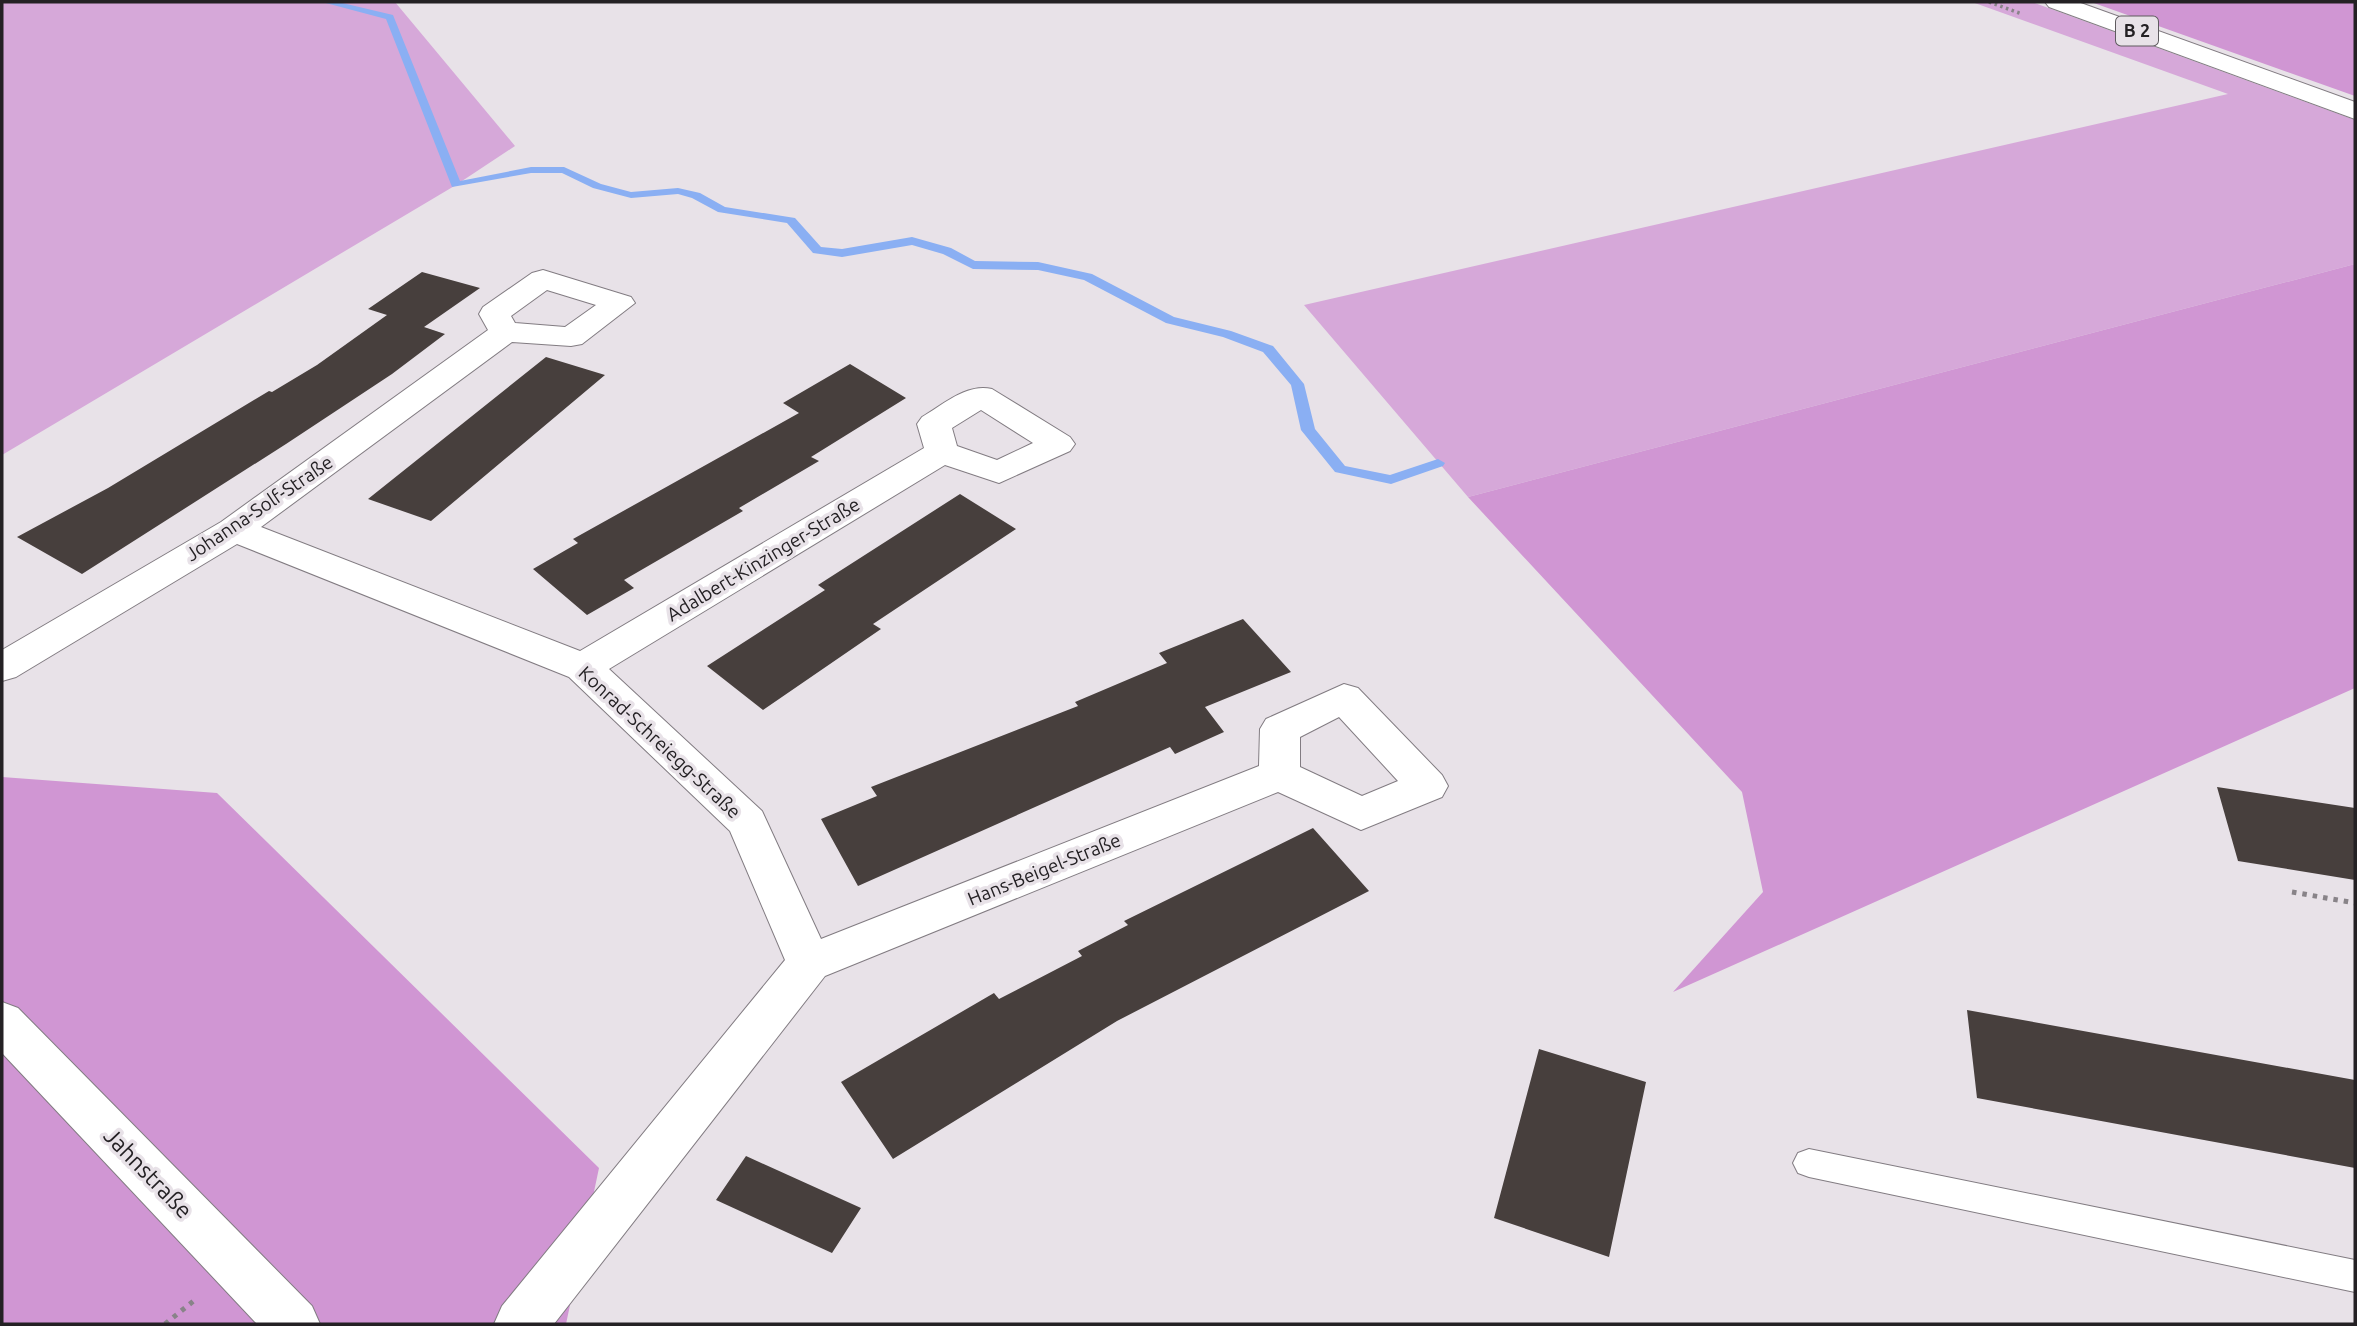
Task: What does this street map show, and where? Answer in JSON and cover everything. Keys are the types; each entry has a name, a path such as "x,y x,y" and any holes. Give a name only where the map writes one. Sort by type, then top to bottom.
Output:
{"street":[{"name":"B 2","path":"2057,2 2355,111"},
{"name":"Johanna-Solf-Straße","path":"2,667 234,530 505,332"},
{"name":"Adalbert-Kinzinger-Straße","path":"583,667 942,452"},
{"name":"Konrad-Schreiegg-Straße","path":"234,530 583,667 747,822 809,963"},
{"name":"Hans-Beigel-Straße","path":"809,963 1279,775"},
{"path":"521,1324 809,963"},
{"name":"Jahnstraße","path":"2,1022 293,1324"}],"lane":[{"path":"1809,1163 2355,1276"}],"path":[{"path":"2292,892 2355,903"}],"shaded area":[{"path":"2,2 395,2 515,146 456,185 2,455"},
{"path":"1972,2 2032,2 2355,120 2355,264 1468,497 1304,305 2228,94"},
{"path":"2091,2 2355,2 2355,96"},
{"path":"2355,264 2355,688 1673,992 1763,892 1742,792 1468,497"},
{"path":"2,777 217,793 599,1168 566,1324 2,1324"}],"building":[{"path":"422,272 480,288 424,327 445,334 392,374 286,444 82,574 17,537 108,488 317,365 387,315 368,309"},
{"path":"546,357 605,375 431,521 368,499"},
{"path":"850,364 906,398 811,457 819,461 739,508 743,511 624,580 634,588 587,615 533,569 578,543 573,539 799,413 783,403"},
{"path":"960,494 1016,529 873,624 881,629 763,710 707,666 825,590 818,585"},
{"path":"1243,619 1291,672 1205,707 1224,732 1175,754 1170,747 858,886 821,819 877,796 871,787 1078,706 1075,702 1167,663 1159,653"},
{"path":"2217,787 2355,808 2355,880 2238,861"},
{"path":"1313,828 1369,891 1117,1021 893,1159 841,1082 994,993 999,999 1082,956 1078,951 1128,925 1124,921"},
{"path":"1967,1010 2355,1080 2355,1168 1977,1098"},
{"path":"1539,1049 1646,1082 1609,1257 1494,1218"},
{"path":"746,1156 861,1208 832,1253 716,1200"}],"waterway":[{"path":"327,2 390,17 456,185 531,170 564,170 597,186 631,195 678,191 696,195 722,210 791,220 817,250 842,253 912,241 947,251 973,265 1038,266 1088,277 1170,320 1227,334 1268,349 1297,384 1308,430 1340,469 1391,480 1438,463"}]}
